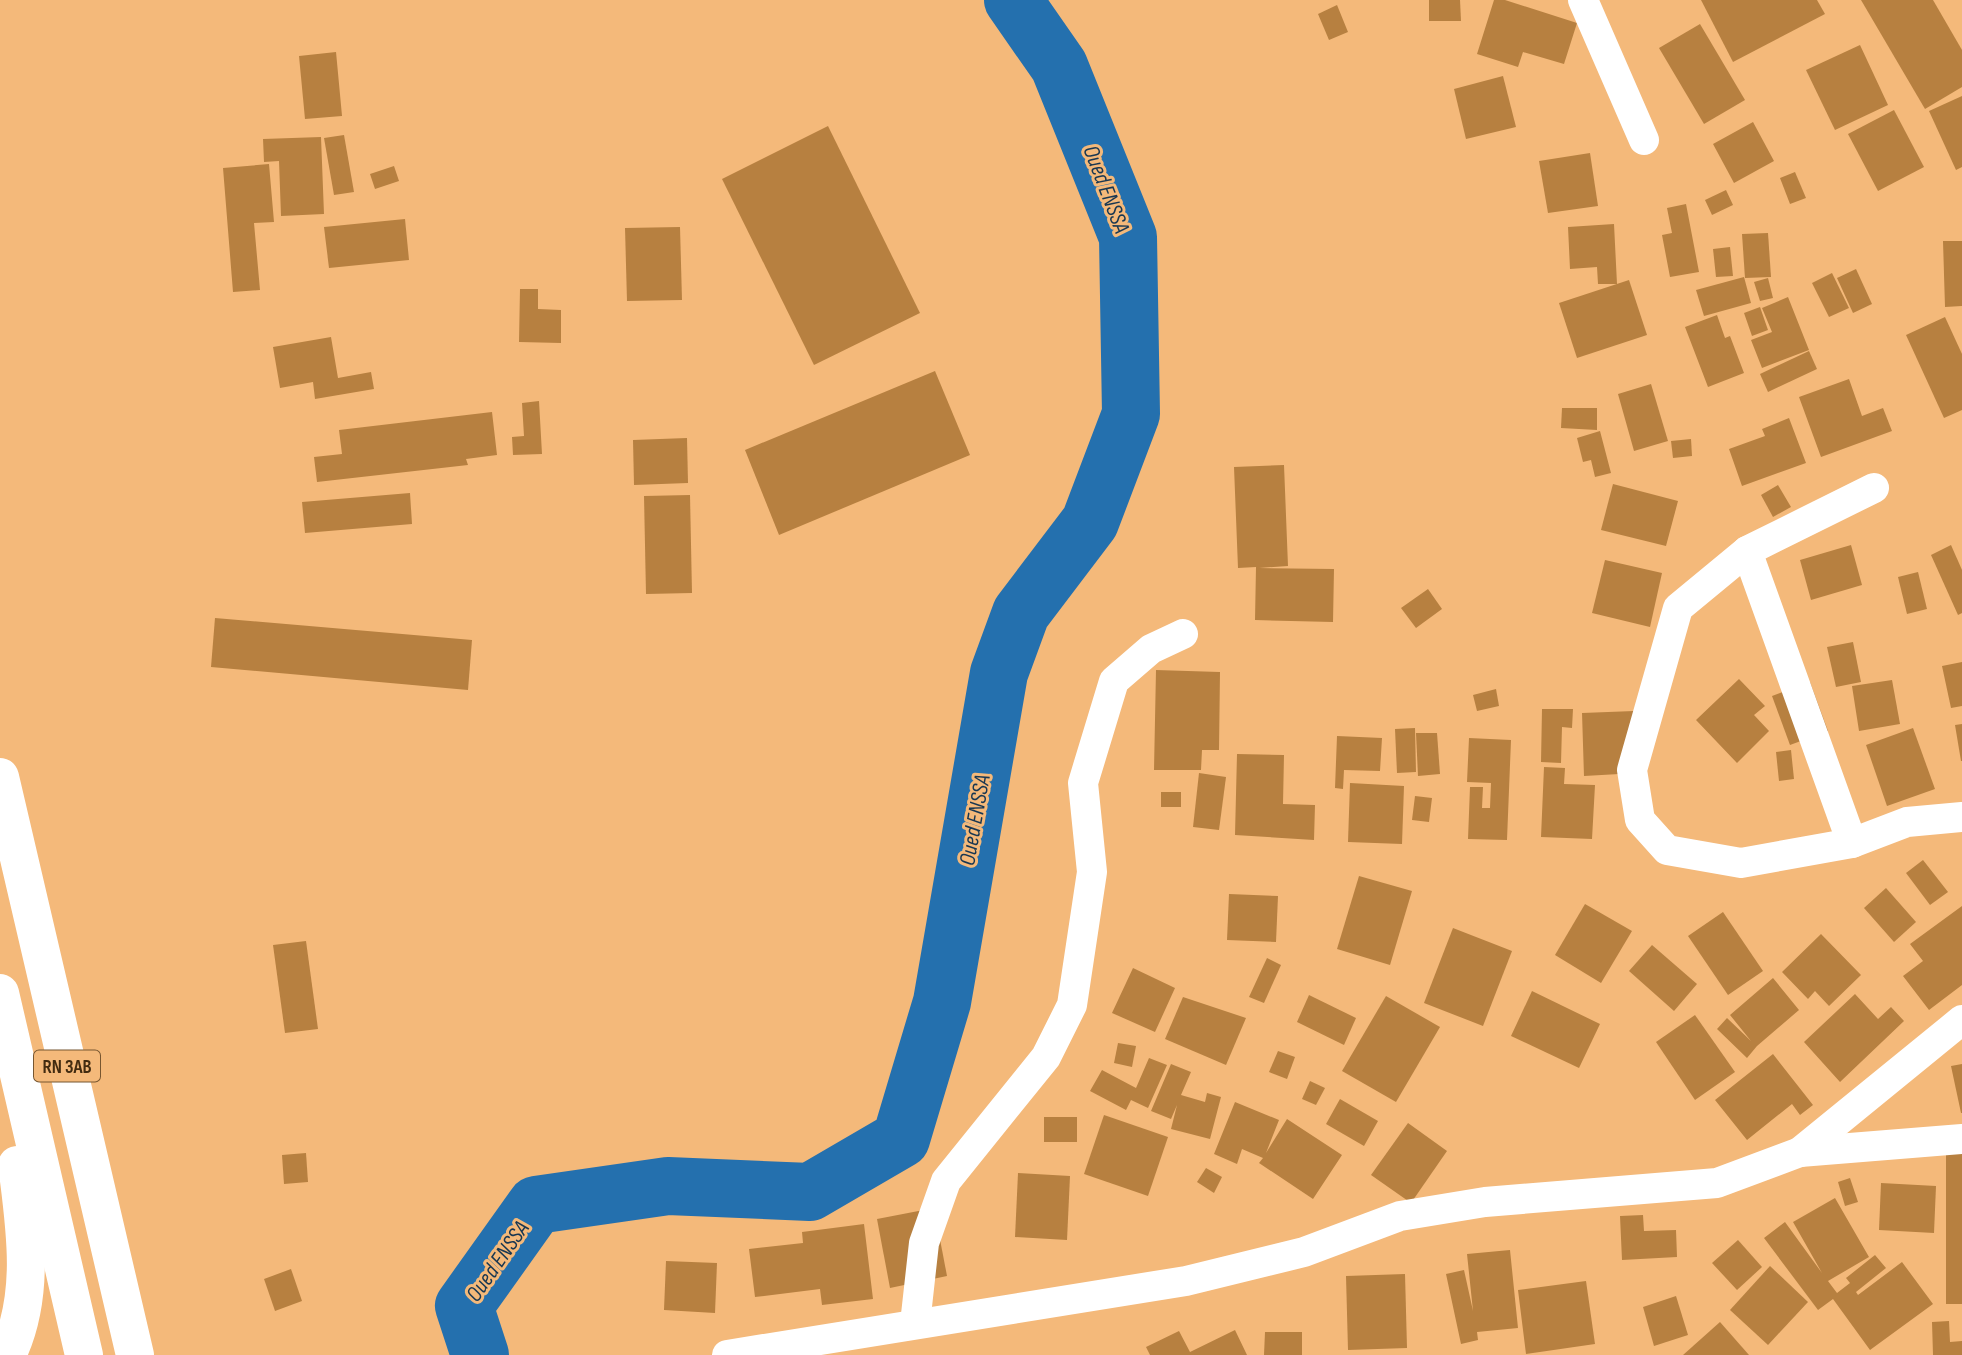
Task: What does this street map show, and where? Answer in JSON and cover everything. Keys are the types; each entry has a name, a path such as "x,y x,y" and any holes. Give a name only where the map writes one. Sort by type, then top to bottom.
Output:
{"highway":[{"name":"RN 3AB","path":"0,777 135,1355"},
{"name":"RN 3AB","path":"0,993 84,1355"},
{"path":"0,1052 27,1260 23,1301 7,1355"}],"street":[{"path":"1583,0 1644,140"},
{"path":"1874,488 1747,551 1678,608 1632,770 1640,820 1667,850 1741,863 1852,843 1907,822 1962,817"},
{"path":"1747,551 1852,843"},
{"path":"915,1324 924,1242 946,1181 1046,1057 1072,1005 1092,872 1083,783 1114,681 1151,649 1183,634"},
{"path":"1800,1152 1962,1020"},
{"path":"727,1355 1186,1281 1304,1252 1400,1216 1485,1202 1717,1183 1800,1152 1962,1139"}],"building":[{"path":"1429,0 1460,0 1461,21 1429,21"},
{"path":"1494,0 1505,0 1577,23 1564,64 1523,52 1518,67 1477,54"},
{"path":"1701,0 1817,0 1825,14 1733,62"},
{"path":"1861,0 1933,0 1962,50 1962,87 1925,109"},
{"path":"1337,5 1348,32 1329,40 1318,14"},
{"path":"1700,24 1745,100 1704,124 1659,48"},
{"path":"1860,45 1888,105 1835,130 1806,70"},
{"path":"336,52 342,116 305,119 299,56"},
{"path":"1503,76 1516,127 1466,139 1454,89"},
{"path":"1962,96 1962,167 1956,170 1929,111"},
{"path":"1894,110 1924,167 1878,191 1848,134"},
{"path":"1753,122 1774,161 1734,183 1713,144"},
{"path":"828,126 920,313 814,365 722,179"},
{"path":"344,135 354,192 334,195 324,138"},
{"path":"321,137 324,214 281,216 279,161 264,162 263,139"},
{"path":"1590,153 1598,206 1548,213 1539,161"},
{"path":"269,164 274,222 254,223 260,290 233,292 223,168"},
{"path":"394,166 399,181 375,189 370,174"},
{"path":"1795,172 1806,198 1790,204 1780,178"},
{"path":"1726,190 1733,205 1712,215 1705,200"},
{"path":"1686,204 1699,272 1670,277 1662,235 1672,233 1667,208"},
{"path":"405,219 409,260 329,268 324,227"},
{"path":"1614,224 1617,284 1598,284 1597,267 1570,269 1568,227"},
{"path":"680,227 682,300 627,301 625,228"},
{"path":"1768,233 1771,277 1745,278 1742,234"},
{"path":"1943,241 1962,241 1962,306 1945,307"},
{"path":"1730,247 1733,276 1716,277 1713,249"},
{"path":"1856,269 1872,304 1853,313 1837,278"},
{"path":"1832,273 1849,308 1829,317 1812,283"},
{"path":"1744,277 1751,303 1704,316 1696,290"},
{"path":"1768,278 1773,298 1760,301 1754,282"},
{"path":"1629,280 1647,335 1577,358 1559,303"},
{"path":"520,289 538,289 538,309 561,310 561,343 519,342"},
{"path":"1788,297 1809,350 1762,368 1751,340 1772,332 1762,308"},
{"path":"1760,307 1768,330 1752,336 1744,313"},
{"path":"1717,315 1725,338 1730,336 1744,373 1708,387 1685,327"},
{"path":"1945,317 1962,354 1962,410 1944,418 1906,335"},
{"path":"331,337 338,378 371,372 374,389 315,399 313,382 280,388 273,347"},
{"path":"1809,351 1817,369 1768,392 1760,374"},
{"path":"935,371 970,455 779,535 745,450"},
{"path":"1849,379 1862,416 1883,408 1892,431 1821,457 1799,397"},
{"path":"1651,384 1668,441 1634,451 1618,394"},
{"path":"539,401 542,454 513,455 512,437 524,436 522,403"},
{"path":"1562,408 1597,408 1597,430 1561,428"},
{"path":"492,412 497,455 466,459 468,465 317,482 314,457 342,454 339,430"},
{"path":"1789,418 1806,463 1742,486 1729,449 1765,436 1762,429"},
{"path":"1600,431 1611,473 1595,477 1591,460 1583,462 1577,438"},
{"path":"687,438 688,483 634,485 633,440"},
{"path":"1691,439 1692,456 1673,458 1671,441"},
{"path":"1284,465 1288,566 1259,568 1334,569 1333,622 1255,620 1256,567 1238,568 1234,467"},
{"path":"1613,484 1678,501 1666,546 1601,530"},
{"path":"1778,485 1791,507 1773,517 1761,495"},
{"path":"410,493 412,524 305,533 302,502"},
{"path":"690,495 692,593 646,594 644,496"},
{"path":"1851,545 1862,585 1811,600 1800,560"},
{"path":"1951,545 1962,570 1962,613 1958,615 1931,555"},
{"path":"1605,560 1662,573 1650,627 1592,613"},
{"path":"1918,572 1927,609 1907,614 1898,577"},
{"path":"1428,589 1442,609 1416,628 1401,608"},
{"path":"215,618 472,640 468,690 211,667"},
{"path":"1853,642 1861,682 1836,687 1827,647"},
{"path":"1962,662 1962,706 1951,708 1942,666"},
{"path":"1156,670 1220,672 1219,750 1202,750 1201,770 1154,770"},
{"path":"1739,679 1765,706 1754,715 1769,731 1737,763 1696,720"},
{"path":"1892,680 1900,724 1859,731 1852,686"},
{"path":"1810,682 1828,731 1790,745 1772,696"},
{"path":"1496,689 1499,706 1477,711 1473,695"},
{"path":"1542,709 1573,709 1572,728 1562,727 1561,763 1541,762"},
{"path":"1634,711 1637,773 1584,776 1582,713"},
{"path":"1962,724 1962,761 1961,761 1955,725"},
{"path":"1415,728 1416,772 1397,773 1395,729"},
{"path":"1913,728 1935,789 1887,806 1866,745"},
{"path":"1416,733 1437,733 1440,774 1418,776"},
{"path":"1337,736 1382,738 1380,771 1344,770 1343,789 1335,788"},
{"path":"1469,738 1511,740 1507,840 1468,839 1470,787 1483,787 1482,808 1490,808 1491,783 1467,782"},
{"path":"1791,750 1794,779 1779,781 1776,752"},
{"path":"1237,754 1284,755 1283,804 1315,805 1314,840 1235,835"},
{"path":"1544,767 1565,768 1564,784 1595,785 1592,839 1541,837"},
{"path":"1199,773 1226,777 1219,830 1193,827"},
{"path":"1350,783 1404,786 1402,844 1348,842"},
{"path":"1161,792 1181,792 1181,807 1161,807"},
{"path":"1415,796 1432,798 1429,822 1412,820"},
{"path":"1923,860 1948,892 1930,905 1906,873"},
{"path":"1359,876 1412,891 1390,965 1337,949"},
{"path":"1886,888 1916,922 1894,942 1864,908"},
{"path":"1229,894 1278,896 1276,942 1227,940"},
{"path":"1585,904 1632,931 1601,983 1555,955"},
{"path":"1962,906 1962,985 1929,1010 1903,976 1923,961 1910,944"},
{"path":"1723,912 1763,971 1728,995 1688,936"},
{"path":"1453,928 1512,951 1483,1026 1424,1003"},
{"path":"1821,934 1861,975 1829,1006 1815,991 1808,999 1782,972"},
{"path":"306,941 318,1029 285,1033 273,945"},
{"path":"1652,945 1697,984 1674,1011 1629,971"},
{"path":"1267,958 1281,965 1264,1003 1249,997"},
{"path":"1133,968 1175,988 1155,1032 1112,1013"},
{"path":"1773,978 1799,1010 1747,1058 1717,1029 1727,1018 1751,1041 1730,1015"},
{"path":"1532,991 1600,1024 1579,1068 1511,1036"},
{"path":"1855,994 1878,1019 1891,1007 1904,1021 1840,1082 1804,1042"},
{"path":"1309,995 1356,1018 1344,1045 1297,1022"},
{"path":"1386,996 1440,1027 1396,1102 1342,1071"},
{"path":"1183,997 1246,1018 1226,1065 1165,1039"},
{"path":"1695,1015 1735,1072 1695,1100 1656,1042"},
{"path":"1118,1043 1136,1046 1132,1067 1114,1063"},
{"path":"1278,1051 1295,1057 1287,1079 1269,1072"},
{"path":"1773,1054 1813,1105 1800,1115 1792,1104 1747,1140 1715,1100"},
{"path":"1149,1058 1167,1065 1148,1108 1131,1100 1126,1110 1090,1091 1102,1070 1136,1088"},
{"path":"1171,1064 1191,1072 1181,1095 1205,1102 1207,1093 1221,1097 1210,1139 1171,1129 1177,1105 1171,1119 1151,1111"},
{"path":"1962,1064 1962,1113 1961,1113 1951,1066"},
{"path":"1310,1081 1325,1088 1316,1105 1302,1099"},
{"path":"1340,1099 1378,1121 1364,1146 1326,1124"},
{"path":"1235,1102 1279,1120 1266,1153 1287,1119 1342,1155 1313,1199 1259,1163 1263,1158 1242,1149 1237,1164 1214,1154"},
{"path":"1104,1115 1168,1137 1148,1196 1084,1174"},
{"path":"1044,1117 1077,1117 1077,1142 1044,1142"},
{"path":"1408,1123 1447,1151 1411,1203 1371,1175"},
{"path":"1946,1150 1962,1150 1962,1304 1946,1304"},
{"path":"306,1153 308,1182 284,1184 282,1155"},
{"path":"1206,1168 1222,1177 1214,1193 1197,1182"},
{"path":"1018,1173 1070,1176 1067,1240 1015,1237"},
{"path":"1850,1178 1858,1202 1845,1206 1838,1182"},
{"path":"1881,1183 1936,1186 1934,1233 1879,1230"},
{"path":"1835,1198 1869,1257 1828,1281 1837,1293 1850,1283 1846,1278 1875,1255 1886,1268 1856,1292 1858,1295 1902,1262 1933,1304 1870,1350 1833,1299 1818,1310 1764,1238 1785,1222 1822,1273 1793,1222"},
{"path":"934,1208 947,1276 890,1288 877,1219"},
{"path":"1643,1215 1644,1231 1676,1230 1677,1257 1622,1260 1620,1216"},
{"path":"864,1224 873,1299 822,1305 820,1289 755,1297 749,1249 803,1243 802,1232"},
{"path":"1738,1240 1762,1267 1737,1290 1712,1263"},
{"path":"1510,1250 1518,1328 1477,1332 1478,1340 1461,1344 1446,1274 1464,1270 1473,1311 1467,1254"},
{"path":"666,1261 717,1263 715,1313 664,1310"},
{"path":"1770,1266 1808,1302 1768,1345 1730,1310"},
{"path":"291,1269 302,1301 275,1311 264,1279"},
{"path":"1405,1274 1407,1348 1348,1350 1346,1276"},
{"path":"1586,1281 1595,1344 1526,1354 1518,1290"},
{"path":"1676,1296 1688,1335 1654,1346 1643,1307"},
{"path":"1949,1321 1950,1342 1962,1341 1962,1355 1933,1355 1932,1322"},
{"path":"1720,1322 1749,1355 1683,1355"},
{"path":"1235,1330 1247,1355 1150,1355 1146,1347 1179,1331 1190,1352"},
{"path":"1265,1332 1302,1332 1302,1355 1264,1355"}],"waterway":[{"name":"Oued ENSSA","path":"480,1355 464,1306 536,1205 668,1186 810,1192 901,1139 942,1002 999,673 1021,613 1090,522 1131,414 1128,237 1059,66 1013,0"}]}
